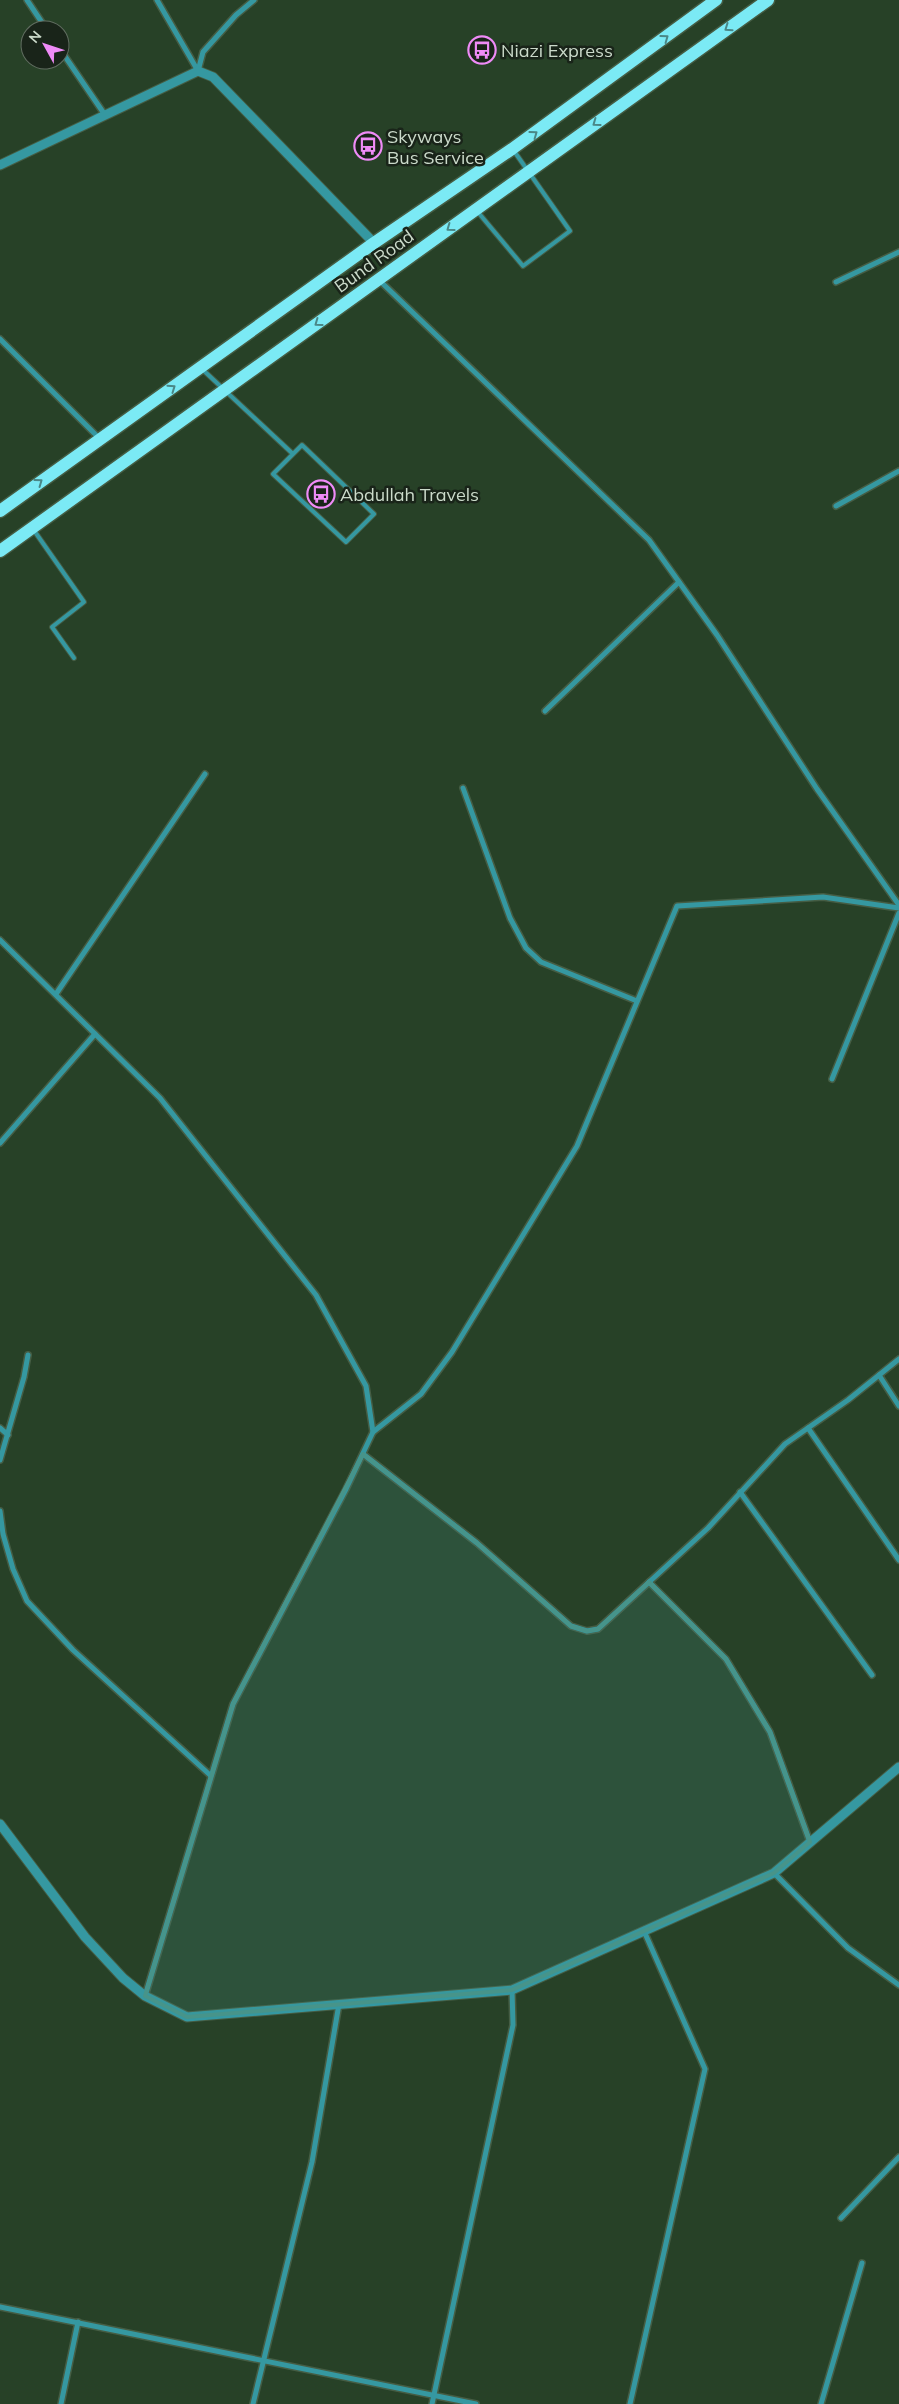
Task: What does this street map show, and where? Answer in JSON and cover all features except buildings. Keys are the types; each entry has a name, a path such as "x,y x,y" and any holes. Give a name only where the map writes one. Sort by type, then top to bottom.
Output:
{"main road":[{"name":"Bund Road","path":"0,511 374,243 512,150 716,0"},
{"name":"Bund Road","path":"0,551 768,0"}],"street":[{"path":"27,0 40,20"},
{"path":"157,0 198,71 213,77 374,243"},
{"path":"0,165 198,71 203,52 250,1"},
{"path":"70,64 106,116"},
{"path":"836,282 899,252"},
{"path":"378,279 649,540 717,635 817,789 899,906"},
{"path":"0,339 99,439"},
{"path":"836,506 899,470"},
{"path":"545,711 679,582"},
{"path":"56,994 205,774"},
{"path":"463,788 510,918 526,948 541,962 637,1001"},
{"path":"145,1996 210,1775 233,1704 373,1432 421,1394 452,1352 577,1146 677,906 823,897 899,906"},
{"path":"832,1079 899,913"},
{"path":"0,940 160,1098 316,1295 366,1386 373,1432"},
{"path":"0,1142 95,1034"},
{"path":"0,1460 24,1377 28,1355"},
{"path":"363,1454 477,1543 571,1626 587,1631 598,1629 708,1528 786,1444 899,1359"},
{"path":"879,1375 899,1406"},
{"path":"0,1428 8,1435"},
{"path":"808,1428 899,1560"},
{"path":"740,1492 872,1675"},
{"path":"0,1511 3,1534 13,1569 27,1601 73,1650 210,1775"},
{"path":"649,1582 726,1659 770,1732 810,1842"},
{"path":"0,1824 85,1936 123,1978 145,1996 187,2017 512,1990 774,1873 899,1767"},
{"path":"774,1873 848,1948 899,1985"},
{"path":"630,2404 705,2069 644,1931"},
{"path":"432,2404 513,2025 512,1990"},
{"path":"252,2404 312,2162 339,2004"},
{"path":"841,2218 899,2156"},
{"path":"821,2404 862,2263"},
{"path":"0,2307 476,2404"},
{"path":"61,2404 78,2322"}],"lane":[{"path":"476,209 523,266 570,231 512,150"},
{"path":"200,367 293,454"},
{"path":"302,445 374,514 346,542 273,474 293,454 302,445"},
{"path":"32,528 84,602 52,627 74,658"}],"highlighted area":[{"path":"363,1454 477,1543 571,1626 587,1631 598,1629 649,1582 726,1659 770,1732 810,1842 774,1873 512,1990 187,2017 145,1996 233,1704"}],"place":[{"name":"Niazi Express","path":"482,50"},
{"name":"Skyways Bus Service","path":"368,146"},
{"name":"Abdullah Travels","path":"321,494"}]}
